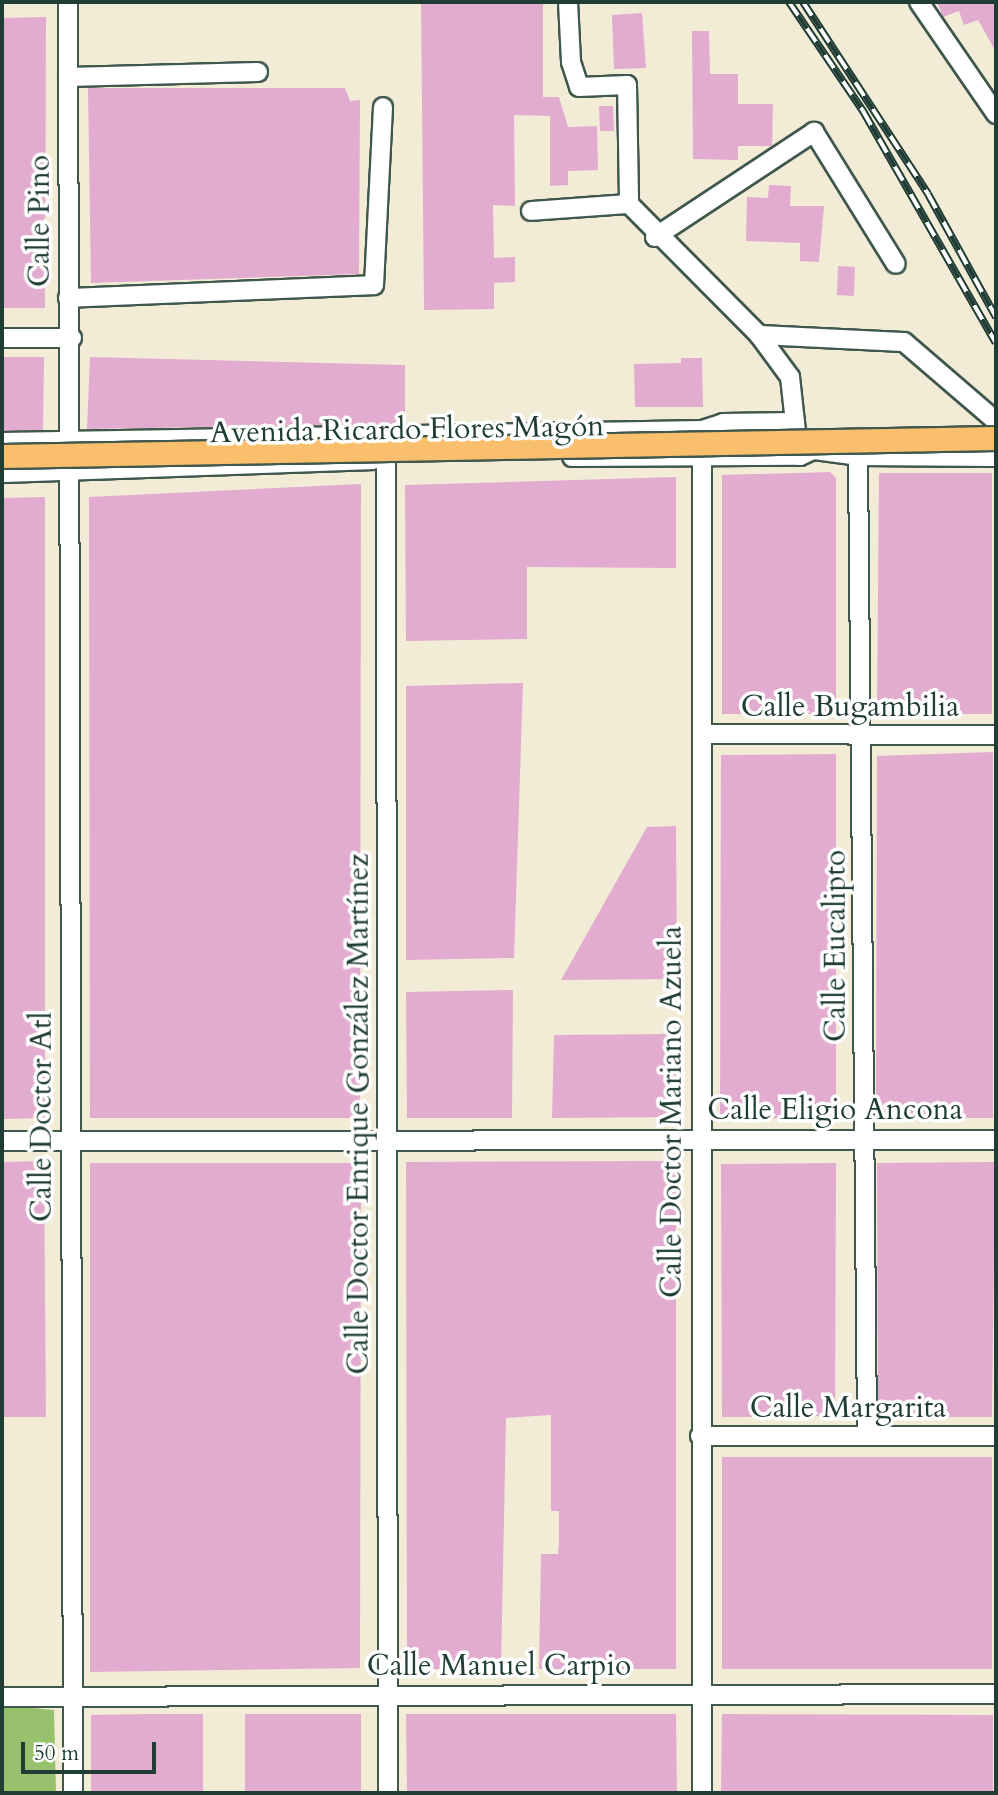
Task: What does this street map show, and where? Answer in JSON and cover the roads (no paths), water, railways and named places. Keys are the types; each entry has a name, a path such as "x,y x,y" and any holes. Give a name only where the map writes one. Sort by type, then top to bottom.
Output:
{"main road":[{"name":"Avenida Ricardo Flores Magón","path":"2,456 996,438"}],"street":[{"name":"Calle Pino","path":"68,2 68,298 72,338 69,440"},
{"path":"568,2 579,87 627,85 629,204 655,237 759,335 790,377 795,422 804,451"},
{"path":"919,2 996,114"},
{"path":"68,77 258,72"},
{"path":"68,298 374,285 383,107"},
{"path":"655,237 814,132 896,264"},
{"path":"531,211 629,204"},
{"path":"759,335 904,342 996,421"},
{"path":"2,338 72,338"},
{"name":"Avenida Ricardo Flores Magón","path":"2,442 702,430 723,423 795,422"},
{"name":"Avenida Ricardo Flores Magón","path":"723,423 804,451"},
{"name":"Calle Doctor Mariano Azuela","path":"702,430 703,734 698,1137 702,1793"},
{"name":"Calle Doctor Enrique González Martínez","path":"386,435 388,1793"},
{"name":"Calle Doctor Atl","path":"69,440 74,1793"},
{"name":"Avenida Ricardo Flores Magón","path":"2,473 385,460 804,451 858,456 996,457"},
{"name":"Calle Eucalipto","path":"858,456 863,735 867,1436"},
{"name":"Calle Bugambilia","path":"703,734 996,735"},
{"name":"Calle Eligio Ancona","path":"2,1141 698,1137 996,1140"},
{"name":"Calle Margarita","path":"700,1436 996,1436"},
{"name":"Calle Manuel Carpio","path":"2,1697 996,1693"}],"railway":[{"path":"789,2 863,111 996,343"},
{"path":"803,2 928,194 996,317"}]}
